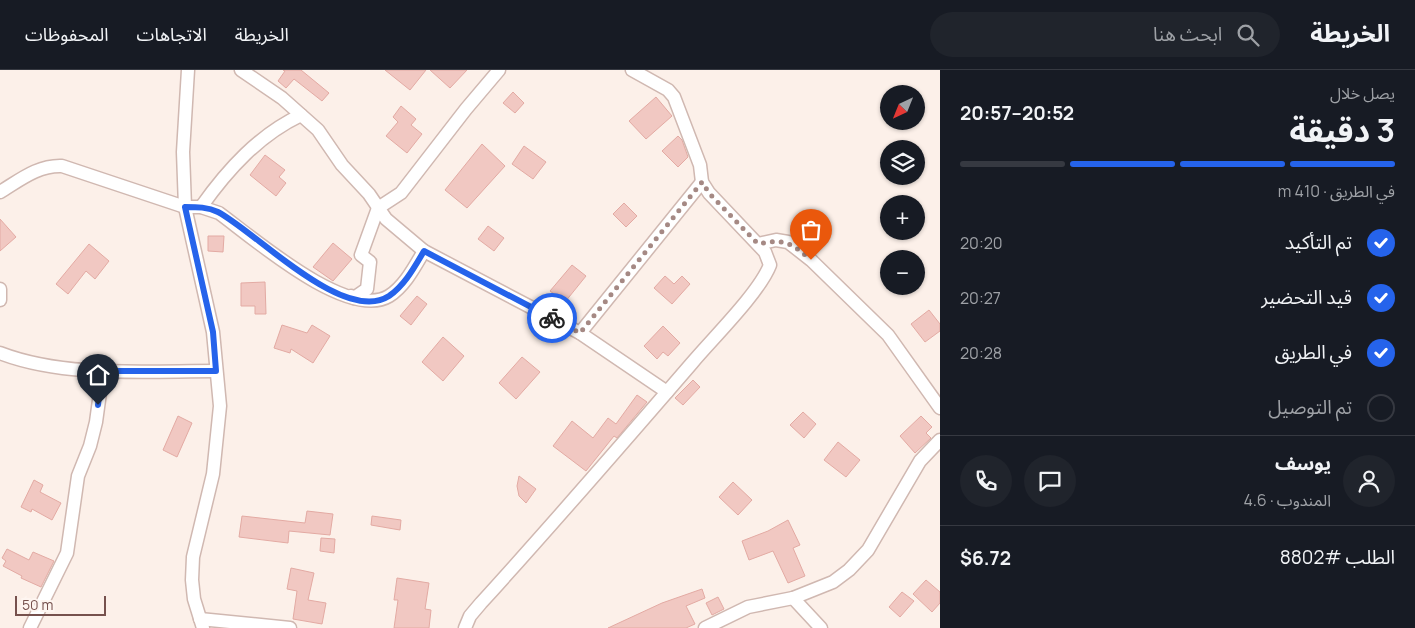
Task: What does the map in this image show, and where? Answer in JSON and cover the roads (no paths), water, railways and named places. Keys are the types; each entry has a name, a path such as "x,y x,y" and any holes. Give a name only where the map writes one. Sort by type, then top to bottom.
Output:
{"street":[{"path":"188,70 183,152 185,207 213,332 220,406 213,474 193,557 192,580 194,600 201,624 290,628"},
{"path":"241,70 301,114 318,130 342,165 369,194 397,230 424,251 580,333 667,392"},
{"path":"0,192 38,169 62,166 185,207 201,207 219,213 304,276 329,290 354,298 367,289 370,262 361,255 378,208 402,193 499,70"},
{"path":"465,628 470,616 559,518 667,392 766,275 770,265 765,252 709,193 702,182 700,165 674,97 662,87 632,70"},
{"path":"201,207 214,188 260,140 279,126 301,114"},
{"path":"580,333 702,182"},
{"path":"758,244 776,240 788,242 811,260 888,335 940,408"},
{"path":"329,290 361,300 384,298 400,286 424,251"},
{"path":"0,289 0,300"},
{"path":"0,353 23,362 102,371 216,371"},
{"path":"30,628 67,553 78,476 90,446 96,422 102,371"},
{"path":"706,628 748,607 794,598 834,582 859,562 920,462 940,440"},
{"path":"794,598 821,628"}]}
